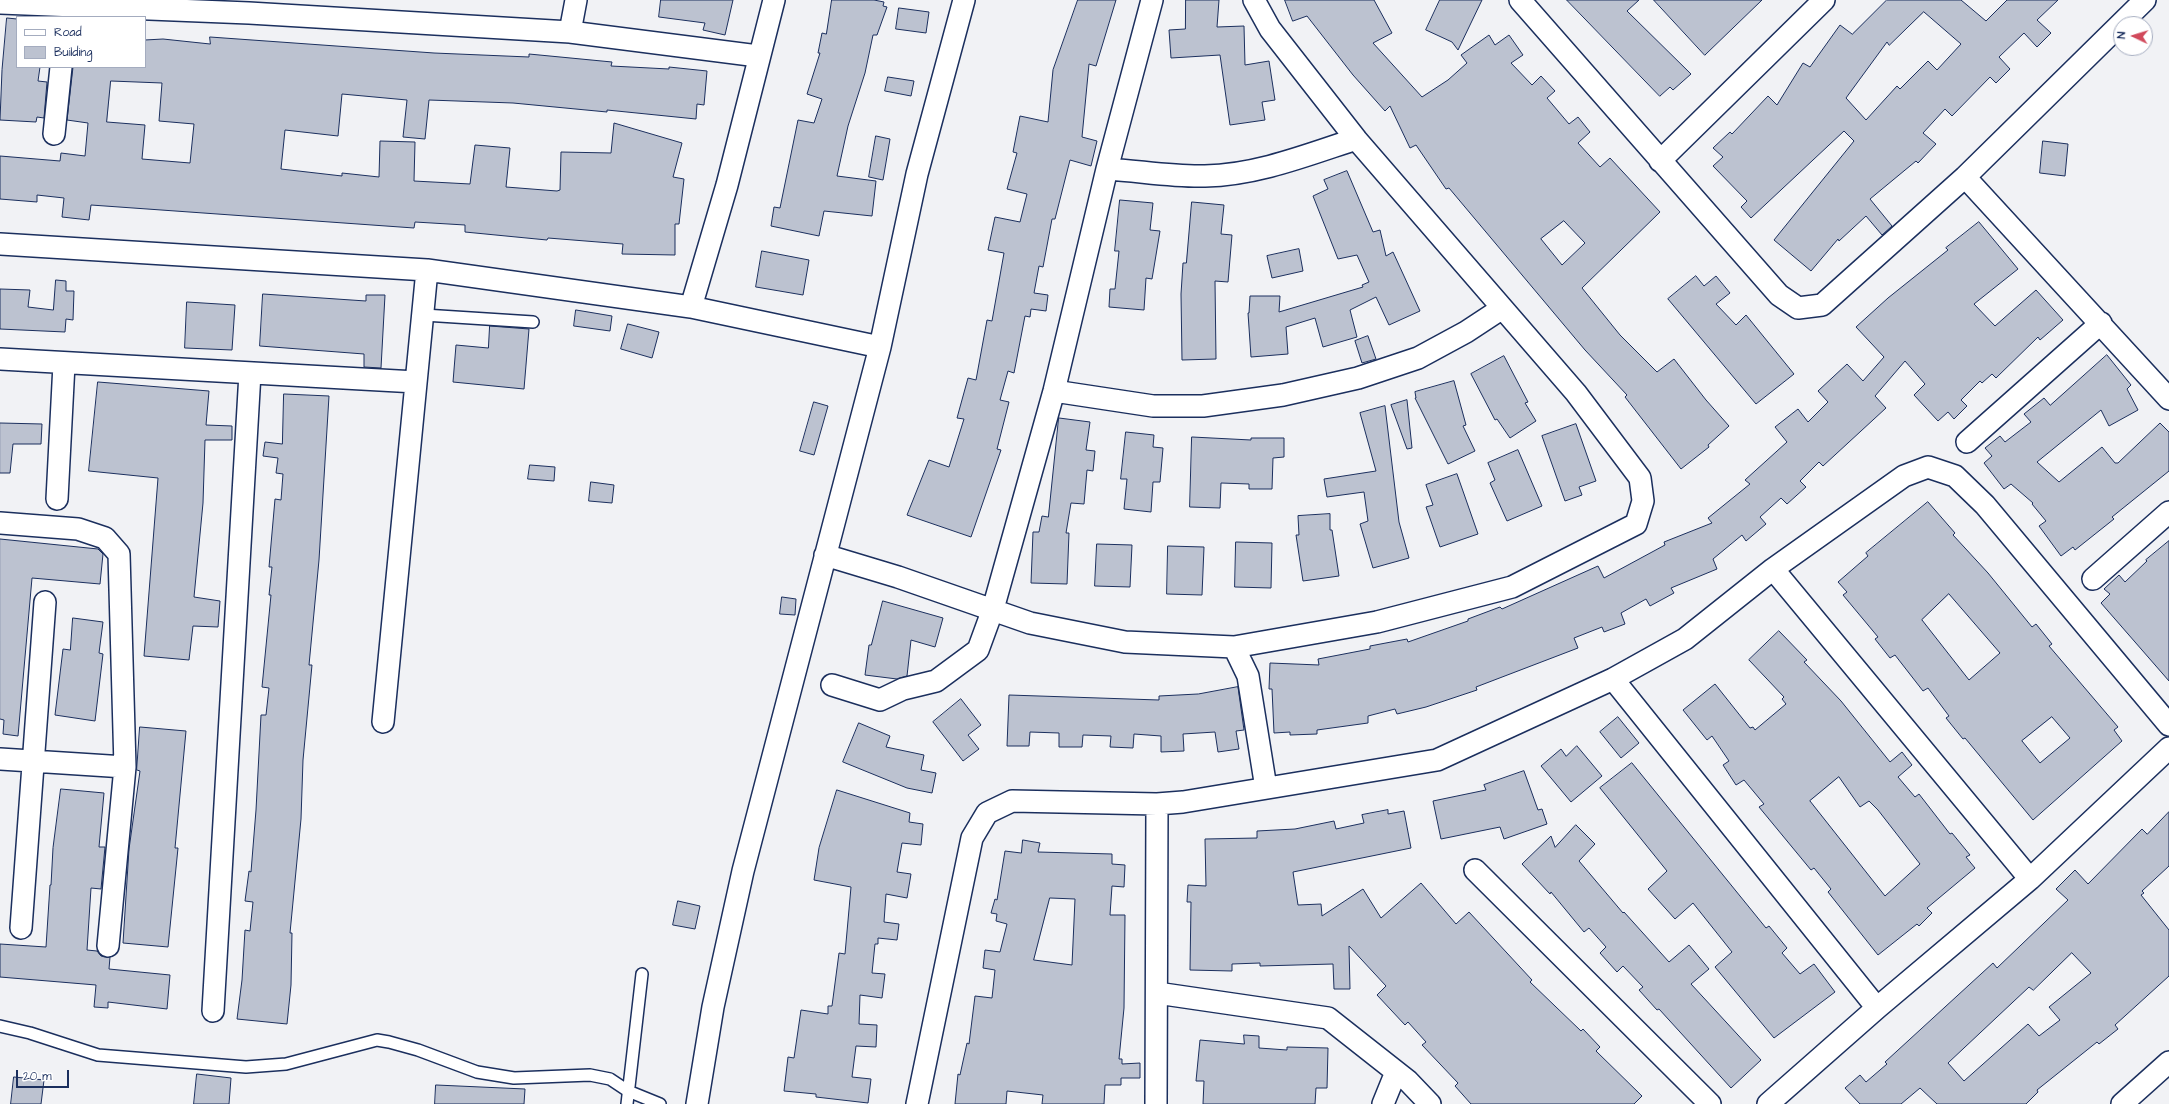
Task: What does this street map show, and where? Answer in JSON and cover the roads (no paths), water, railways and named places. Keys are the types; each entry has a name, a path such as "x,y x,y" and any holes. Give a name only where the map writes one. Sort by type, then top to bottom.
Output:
{"street":[{"path":"570,32 576,0"},
{"path":"691,307 727,185 758,56 774,0"},
{"path":"697,1104 713,1007 742,878 880,347 917,174 964,0"},
{"path":"832,685 880,700 903,689 936,680 978,650 994,609 1054,391 1108,169 1152,0"},
{"path":"825,555 898,577 994,609 1030,623 1125,642 1234,647 1377,622 1512,587 1636,524 1643,501 1640,478 1576,393 1501,309 1356,139 1270,29 1254,0"},
{"path":"1660,161 1824,0"},
{"path":"1522,1 1660,161 1779,295 1798,308 1822,305 1965,177 2145,0"},
{"path":"0,3 66,11 116,4 249,7 570,32 758,56"},
{"path":"54,134 60,68"},
{"path":"1108,169 1205,176 1240,172 1289,162 1356,139"},
{"path":"1965,177 2101,323 2169,399"},
{"path":"0,244 427,270 691,307 880,347"},
{"path":"383,722 416,382 424,315 427,270"},
{"path":"1054,391 1153,406 1203,406 1284,395 1358,378 1418,358 1466,332 1501,309"},
{"path":"1967,442 2101,323"},
{"path":"0,359 64,364 416,382"},
{"path":"57,499 64,364"},
{"path":"213,1011 250,373"},
{"path":"917,1104 972,838 987,814 1012,801 1157,804 1183,802 1437,760 1613,679 1685,639 1773,569 1904,476 1928,467 1955,476 1985,505 2169,725"},
{"path":"2093,579 2169,512"},
{"path":"0,522 78,529 105,538 120,554 125,767 108,946"},
{"path":"1773,569 2030,879"},
{"path":"21,928 45,602"},
{"path":"1234,647 1248,676 1266,788"},
{"path":"1613,679 1877,1008"},
{"path":"1768,1104 1877,1008 2030,879 2169,748"},
{"path":"0,759 34,763 125,767"},
{"path":"1156,1104 1157,804"},
{"path":"1475,870 1710,1104"},
{"path":"1157,994 1328,1018 1396,1072 1430,1104"},
{"path":"2122,1104 2169,1062"},
{"path":"1383,1104 1396,1072"}],"lane":[{"path":"424,315 533,322"},
{"path":"626,1104 642,974"},
{"path":"0,1026 30,1033 98,1055 246,1067 286,1064 377,1040 418,1050 478,1072 514,1078 590,1075 610,1079 628,1091 660,1104"}]}
